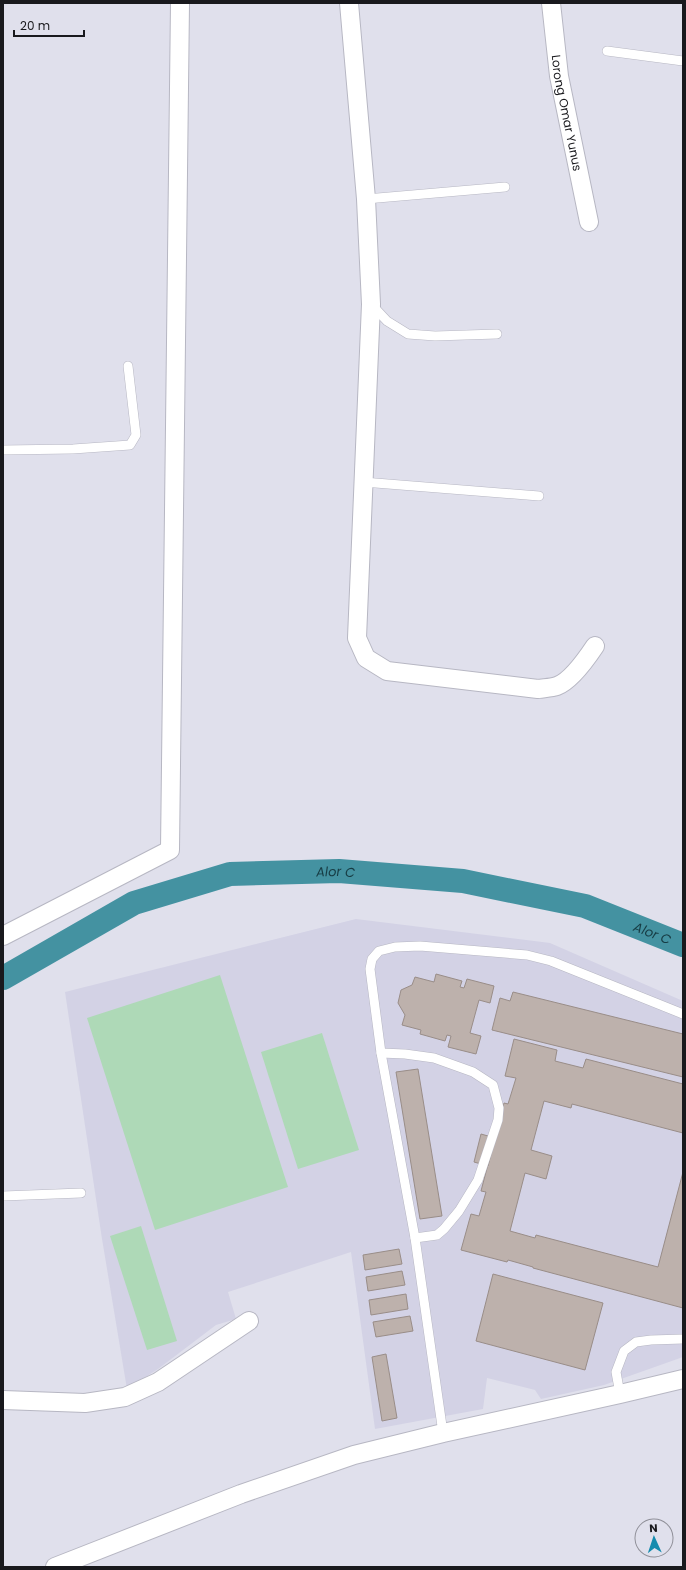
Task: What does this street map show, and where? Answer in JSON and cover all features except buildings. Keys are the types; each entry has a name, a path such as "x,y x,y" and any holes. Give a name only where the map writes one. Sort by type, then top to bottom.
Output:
{"street":[{"path":"3,936 170,850 180,3"},
{"path":"349,3 366,199 371,304 357,638 366,658 386,671 538,689 558,686 585,662 595,646"},
{"name":"Lorong Omar Yunus","path":"551,3 559,76 589,222"},
{"path":"3,1400 85,1403 125,1397 158,1382 248,1321"},
{"path":"54,1567 241,1494 354,1455 443,1433 683,1379"}],"lane":[{"path":"607,51 683,61"},
{"path":"366,199 505,187"},
{"path":"371,304 387,321 408,334 435,336 497,334"},
{"path":"3,450 73,449 130,445 136,436 128,366"},
{"path":"363,482 539,496"},
{"path":"443,1433 415,1238 381,1053 370,969 372,959 379,951 395,947 420,946 527,955 551,961 683,1014"},
{"path":"381,1053 405,1054 434,1058 473,1072 493,1086 499,1108 498,1120 478,1180 459,1211 437,1235 415,1238"},
{"path":"3,1196 81,1193"},
{"path":"620,1394 616,1372 624,1351 636,1342 683,1339"}],"shaded area":[{"path":"356,919 550,943 683,1001 683,1357 604,1385 541,1399 535,1390 487,1378 483,1409 375,1429 351,1252 228,1292 236,1319 216,1325 158,1369 127,1389 102,1239 65,992"}],"green space":[{"path":"220,975 288,1187 155,1230 87,1018"},
{"path":"322,1033 359,1150 298,1169 261,1052"},
{"path":"141,1226 177,1341 147,1350 110,1236"}],"waterway":[{"name":"Alor C","path":"3,978 134,903 230,874 339,871 463,881 585,906 683,945"}]}
